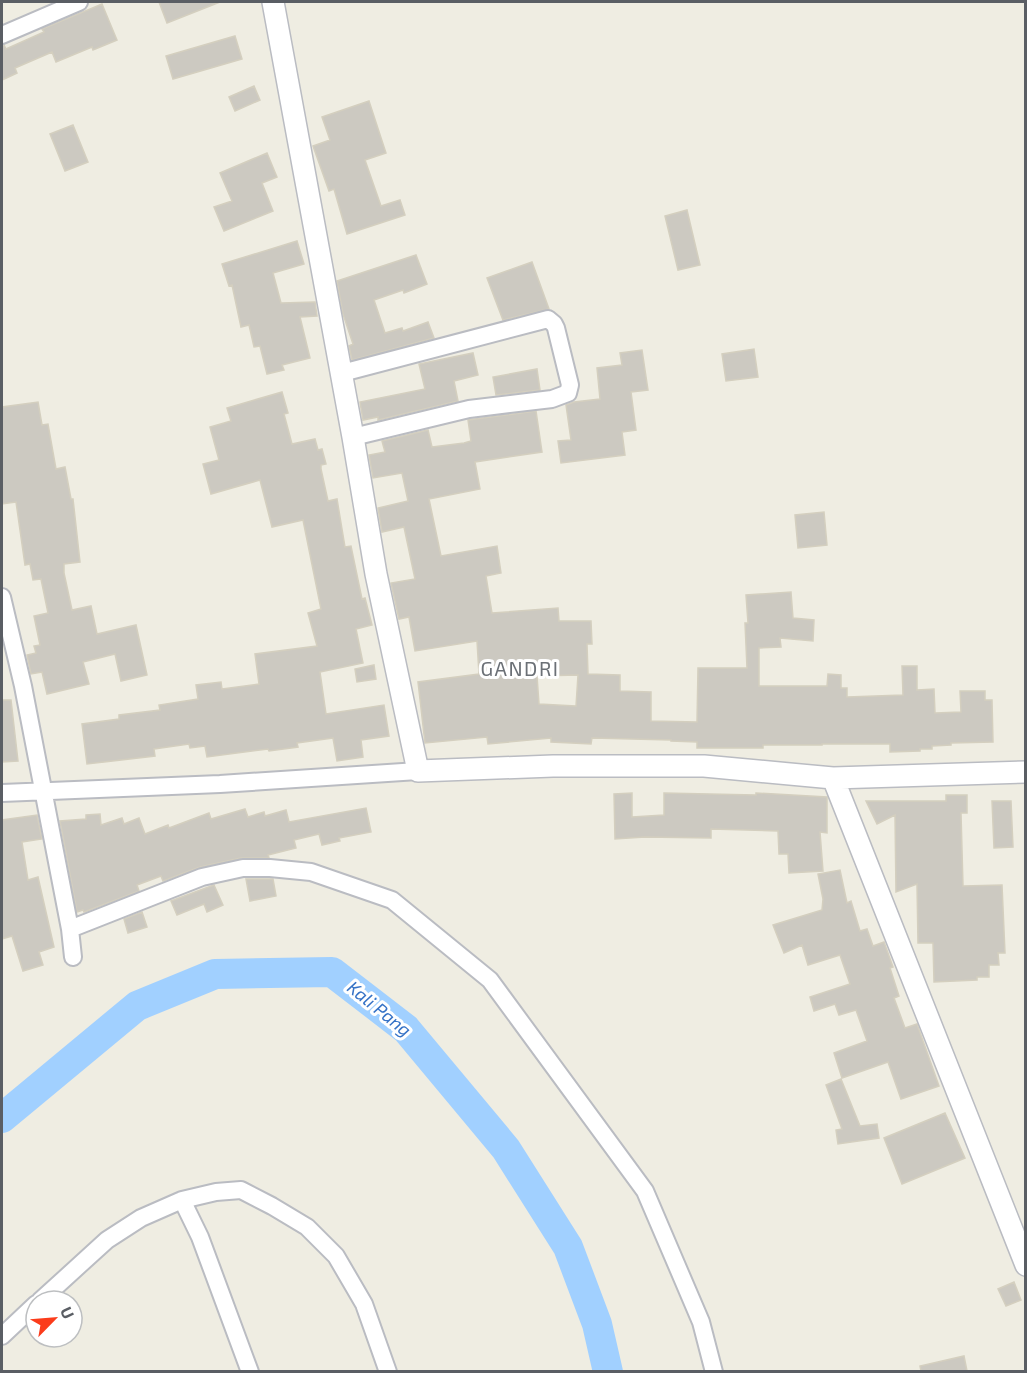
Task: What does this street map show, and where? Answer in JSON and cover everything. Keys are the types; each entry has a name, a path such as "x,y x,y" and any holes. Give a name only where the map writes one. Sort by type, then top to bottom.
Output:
{"street":[{"path":"2,35 80,2"},
{"path":"273,2 354,437 376,574 418,771"},
{"path":"342,373 548,319 556,328 570,385 568,393 552,399 469,409 354,437"},
{"path":"2,597 23,686 70,928 73,957"},
{"path":"2,792 220,784 418,771 552,766 704,766 832,778 1026,772"},
{"path":"832,778 1026,1264"},
{"path":"70,928 202,877 243,868 311,872 392,900 490,980 645,1191 701,1322 714,1371"},
{"path":"53,1289 107,1240 141,1218 182,1200 216,1192 240,1190 307,1227 336,1256 364,1304 388,1371"},
{"path":"182,1200 200,1237 250,1371"},
{"path":"2,1336 24,1316"}],"building":[{"path":"159,2 220,2 167,23"},
{"path":"102,4 117,40 93,50 92,47 56,62 52,52 15,68 17,73 2,80 2,45 6,49 44,32 42,29"},
{"path":"235,36 242,59 173,79 166,56"},
{"path":"254,86 260,100 235,111 229,97"},
{"path":"369,101 386,153 365,160 381,206 400,200 405,215 347,234 334,189 329,191 313,146 330,140 322,117"},
{"path":"73,125 88,162 65,171 50,134"},
{"path":"267,153 277,177 262,183 273,211 224,231 214,207 232,201 220,173"},
{"path":"687,210 700,265 678,270 665,216"},
{"path":"297,241 304,264 273,273 281,303 315,302 317,316 300,317 310,358 282,365 284,370 267,374 260,346 254,347 249,325 241,327 232,285 229,286 222,264"},
{"path":"416,255 427,284 404,293 403,290 374,300 385,333 402,328 403,331 428,322 434,338 352,360 349,346 353,344 343,314 337,281"},
{"path":"532,262 549,309 503,320 487,278"},
{"path":"754,349 758,377 726,381 722,354"},
{"path":"642,350 648,390 631,392 636,430 622,432 625,455 561,463 558,441 571,440 566,405 600,399 597,368 622,365 620,353"},
{"path":"473,353 478,375 454,381 458,401 378,420 378,417 363,420 360,402 425,389 419,364"},
{"path":"537,369 540,390 496,395 493,377"},
{"path":"282,392 288,413 284,414 292,444 315,439 318,450 322,449 326,464 321,465 321,469 328,501 337,499 345,547 351,546 362,599 365,598 372,625 356,629 363,663 320,672 326,714 384,705 389,736 361,740 363,757 337,761 333,738 297,743 298,747 207,757 205,746 190,748 189,744 154,749 155,756 87,764 82,724 119,719 119,715 160,710 159,705 198,699 196,685 221,682 222,689 259,684 255,654 317,646 308,613 321,609 303,520 272,527 260,480 211,494 203,464 219,460 210,427 231,421 227,408"},
{"path":"38,402 42,425 48,424 56,469 65,467 71,499 73,499 80,562 64,564 72,610 91,606 97,634 136,625 147,675 121,681 115,654 83,662 89,684 47,694 42,672 31,674 27,655 36,653 34,646 40,645 34,616 48,613 41,579 33,580 30,564 25,565 16,502 2,504 2,407"},
{"path":"536,411 542,452 475,462 480,489 429,499 441,556 497,546 501,573 486,576 492,613 558,608 559,621 591,621 592,644 587,644 588,674 620,675 620,691 651,692 651,721 697,722 698,668 747,668 746,595 791,592 793,618 814,620 813,641 780,638 781,647 759,648 759,686 827,686 828,674 841,675 841,688 847,688 847,697 903,695 902,666 917,666 917,690 934,689 935,713 961,712 960,691 985,691 985,700 992,700 993,742 951,743 951,745 932,746 932,749 920,749 920,751 890,752 890,744 697,748 697,742 592,738 591,744 551,742 551,738 488,744 487,737 425,743 418,682 479,674 477,641 415,651 409,617 399,619 391,583 415,579 404,527 382,532 378,508 408,501 402,473 373,478 369,455 385,452 382,441 428,430 432,447 471,441 468,420","holes":["578,675 576,706 539,704 537,676"]},
{"path":"824,512 827,545 798,548 795,515"},
{"path":"374,665 376,679 357,682 355,669"},
{"path":"2,700 11,700 18,761 2,762"},
{"path":"632,793 632,817 664,815 664,793 756,795 756,793 827,797 827,833 820,832 823,871 789,873 788,854 779,854 778,831 711,829 711,838 615,839 614,794"},
{"path":"946,795 967,795 967,813 961,813 963,886 1002,885 1005,953 998,953 999,965 989,965 989,977 977,977 977,980 934,982 933,943 918,943 917,884 896,892 895,815 877,824 866,801 946,801"},
{"path":"992,801 1011,801 1013,847 994,848"},
{"path":"366,808 371,832 339,838 340,841 322,845 319,834 294,840 296,848 268,855 269,858 241,858 200,867 163,881 161,876 137,885 139,891 84,912 83,910 77,912 60,821 86,819 86,815 100,814 101,825 122,818 124,824 139,818 145,834 209,813 211,819 245,809 248,817 264,812 265,816 286,810 289,822"},
{"path":"37,815 42,839 22,842 28,880 38,877 54,947 39,952 43,965 23,971 12,936 2,939 2,820"},
{"path":"840,870 847,903 851,901 860,931 867,929 873,946 884,942 893,967 890,968 899,996 894,998 905,1028 917,1024 939,1086 901,1099 888,1062 842,1078 834,1053 867,1041 856,1010 839,1015 835,1004 814,1011 810,997 850,984 840,955 808,965 802,945 784,953 773,925 822,910 823,899 818,874"},
{"path":"246,879 273,879 276,896 250,901"},
{"path":"214,885 223,905 207,912 204,904 177,915 171,901"},
{"path":"142,912 147,927 128,933 124,919"},
{"path":"841,1079 860,1126 877,1124 879,1138 838,1144 836,1130 842,1129 826,1085"},
{"path":"945,1113 965,1158 902,1184 884,1138"},
{"path":"1014,1282 1021,1300 1006,1306 998,1289"},
{"path":"964,1356 967,1371 921,1371 920,1366"}],"waterway":[{"name":"Kali Pang","path":"2,1118 137,1006 215,974 332,972 406,1029 506,1149 568,1247 597,1324 608,1372"}],"district":[{"name":"GANDRI","path":"520,669"}]}
